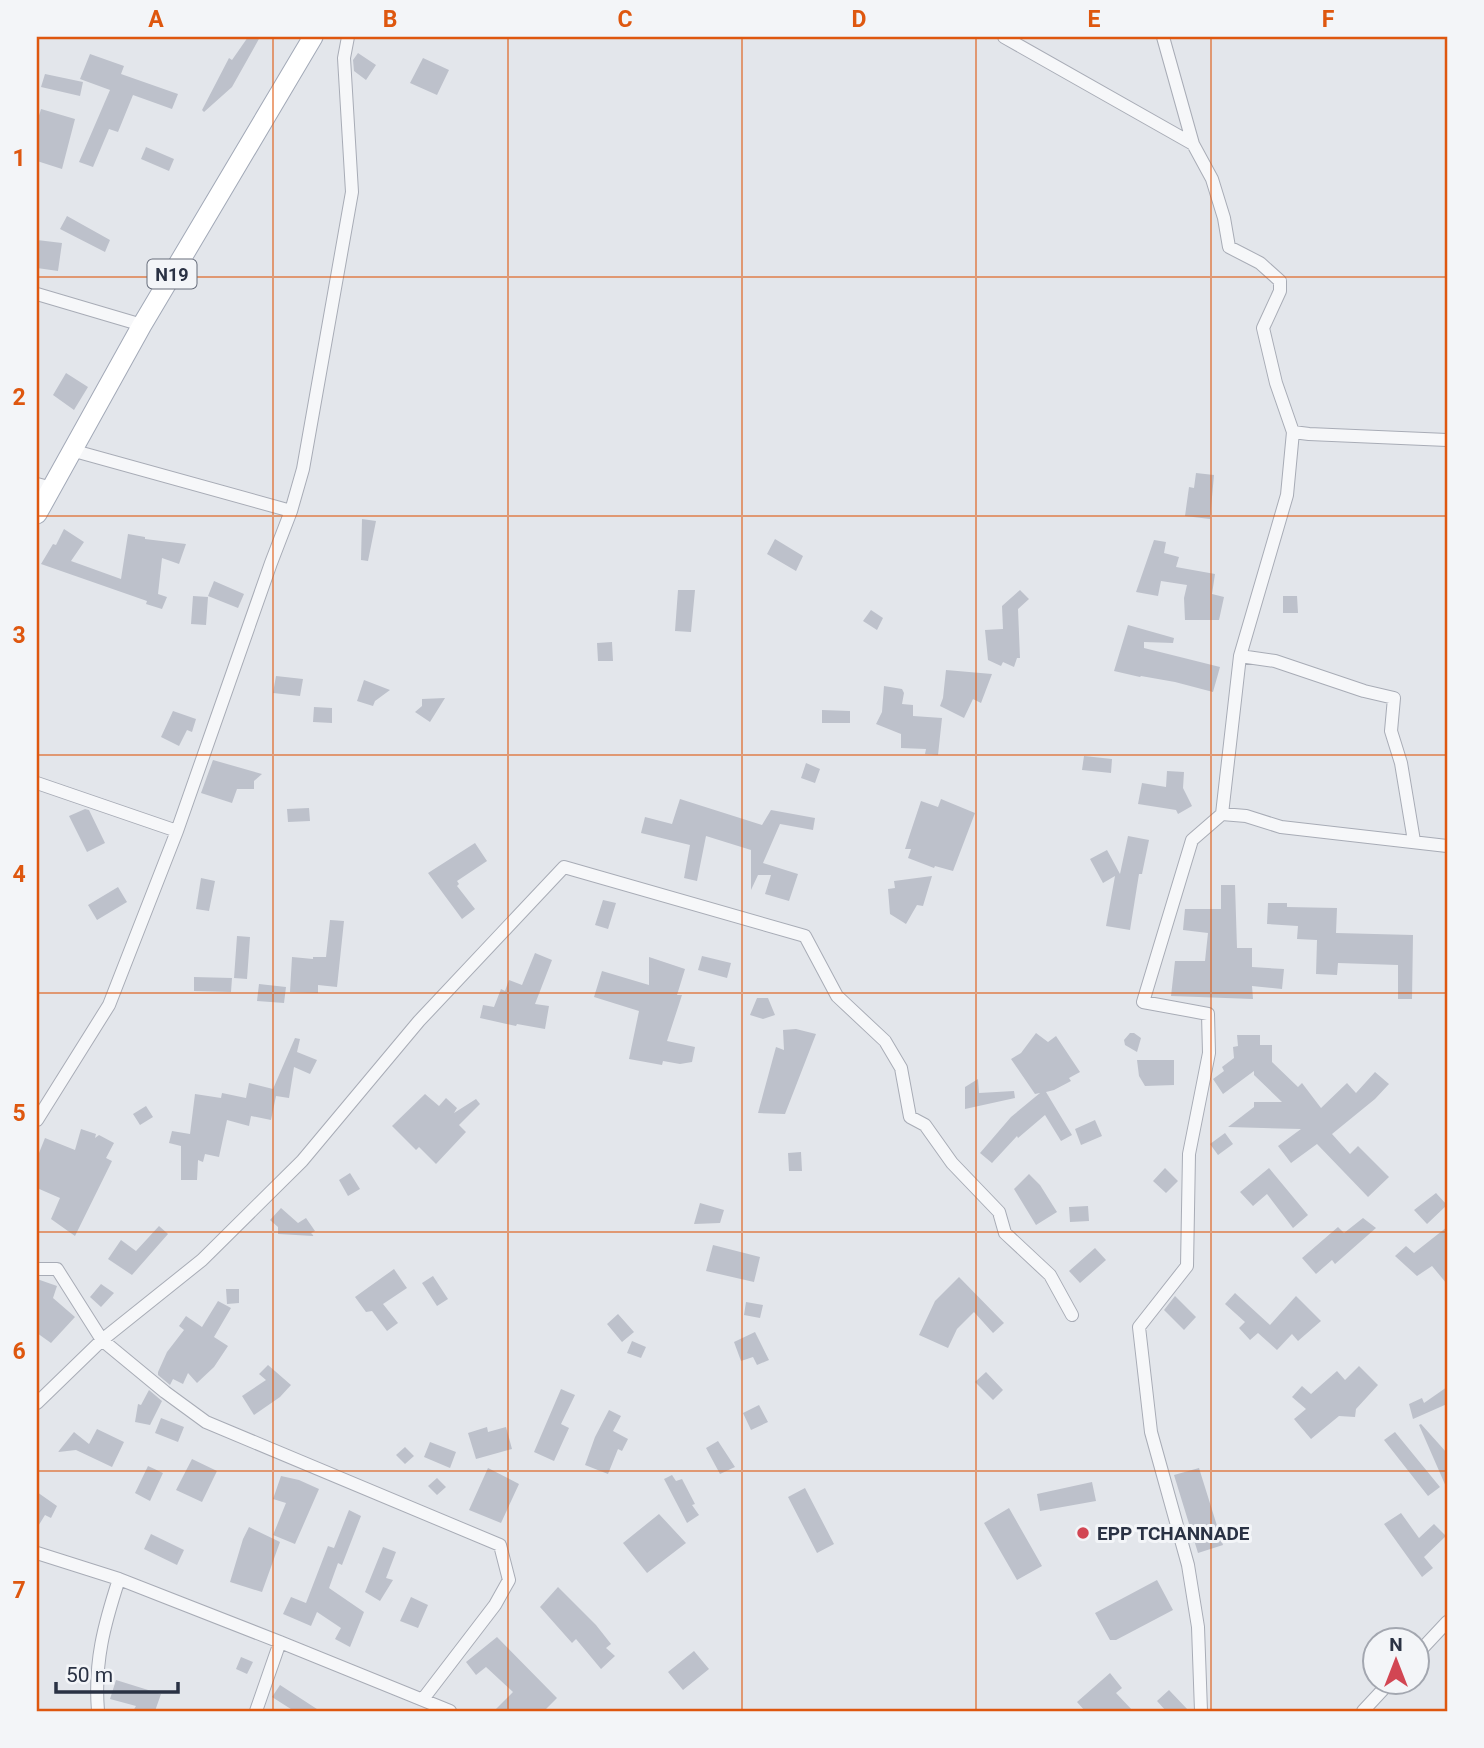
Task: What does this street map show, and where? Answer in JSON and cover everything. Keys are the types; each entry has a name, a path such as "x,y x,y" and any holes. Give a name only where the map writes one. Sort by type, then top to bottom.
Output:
{"main road":[{"name":"N19","path":"37,514 44,486 71,450 313,37"}],"street":[{"path":"37,1120 109,1005 177,831 291,511 303,469 352,192 345,58 348,37"},
{"path":"1004,37 1193,144"},
{"path":"1163,37 1193,144 1212,179 1224,218 1229,247 1260,263 1280,281 1280,291 1263,328 1276,383 1293,432 1287,495 1240,656 1222,814 1192,841 1143,1002 1208,1014 1209,1053 1189,1154 1187,1266 1139,1327 1151,1432 1188,1565 1198,1627 1201,1711"},
{"path":"37,294 142,325"},
{"path":"1293,432 1447,440"},
{"path":"71,450 291,511"},
{"path":"1240,656 1275,661 1364,691 1394,698 1391,731 1401,763 1414,841"},
{"path":"37,783 177,831"},
{"path":"1222,814 1246,816 1281,827 1447,846"},
{"path":"37,1404 102,1340 202,1259 302,1161 419,1021 564,867 805,936 837,996 885,1041 901,1068 910,1118 926,1125 952,1163 999,1212 1005,1233 1050,1275 1072,1315"},
{"path":"37,1269 57,1269 102,1340 206,1422 500,1545 509,1580 495,1605 423,1699"},
{"path":"37,1553 119,1580 450,1711"},
{"path":"98,1711 96,1689 102,1630 119,1580"},
{"path":"1432,1638 1447,1622"},
{"path":"256,1711 280,1642"},
{"path":"1363,1711 1377,1696"}],"building":[{"path":"248,37 260,37 232,87 204,112 202,110 229,58 232,60"},
{"path":"358,53 376,65 366,80 354,71 353,60"},
{"path":"90,54 124,66 121,74 178,94 172,109 133,95 118,132 109,129 93,167 79,162 110,90 80,79"},
{"path":"423,58 449,70 437,95 410,83"},
{"path":"45,74 83,82 80,96 41,87"},
{"path":"41,109 75,119 62,169 37,161 37,122"},
{"path":"146,147 174,159 169,171 141,159"},
{"path":"67,216 110,240 105,252 60,229"},
{"path":"37,240 62,243 58,271 37,268"},
{"path":"66,373 88,387 74,410 53,395"},
{"path":"1196,473 1214,475 1210,519 1185,516 1189,487 1194,488"},
{"path":"362,519 376,521 368,561 361,560"},
{"path":"64,529 84,542 71,561 121,579 128,534 186,544 179,564 162,558 158,594 167,597 162,609 146,604 147,601 41,564 53,544 56,545"},
{"path":"775,539 803,556 796,571 767,554"},
{"path":"1154,540 1166,542 1164,553 1179,557 1176,567 1215,574 1212,594 1224,597 1219,620 1185,620 1184,598 1187,585 1161,581 1158,596 1136,592"},
{"path":"214,581 244,594 238,608 208,596"},
{"path":"678,590 695,590 691,632 675,631"},
{"path":"1020,590 1029,599 1018,609 1020,658 1017,658 1014,667 1003,662 1001,666 988,660 985,630 1003,629 1002,606"},
{"path":"193,596 208,597 206,625 191,624"},
{"path":"1283,596 1297,596 1298,613 1283,613"},
{"path":"871,610 883,618 877,630 863,621"},
{"path":"1128,625 1174,638 1173,643 1144,642 1144,648 1220,667 1213,692 1114,671"},
{"path":"612,642 613,661 598,661 597,643"},
{"path":"946,670 992,674 981,703 973,699 964,718 940,706"},
{"path":"276,676 303,679 300,696 273,693"},
{"path":"364,680 390,690 375,701 373,706 357,701"},
{"path":"884,686 902,689 902,704 913,705 913,716 942,718 938,755 925,754 926,749 901,748 901,734 876,724 882,712"},
{"path":"445,698 430,722 415,712 422,706 422,699"},
{"path":"314,707 332,708 332,723 313,722"},
{"path":"822,710 850,711 850,723 822,723"},
{"path":"173,711 196,719 192,732 187,730 179,746 161,737"},
{"path":"1084,756 1112,759 1111,773 1082,770"},
{"path":"213,760 262,774 254,781 254,789 237,789 232,803 201,793"},
{"path":"806,763 820,769 815,783 801,778"},
{"path":"1167,771 1184,772 1183,788 1192,806 1178,814 1176,810 1138,804 1142,783 1166,787"},
{"path":"680,799 762,825 771,810 815,818 813,830 780,824 763,863 798,874 789,901 765,894 771,875 758,875 751,890 751,850 706,836 697,881 684,878 690,845 641,833 645,817 672,824"},
{"path":"941,799 975,813 953,871 935,866 934,868 908,858 911,849 905,849 921,801 938,807"},
{"path":"309,808 310,821 288,822 287,809"},
{"path":"85,809 89,810 105,843 87,852 69,816"},
{"path":"1128,836 1149,840 1142,874 1139,874 1130,930 1106,926 1115,876 1103,883 1090,859 1107,850 1120,874"},
{"path":"475,843 487,861 457,881 457,886 475,909 462,919 428,873"},
{"path":"932,876 923,906 917,905 906,924 890,914 888,889 895,888 894,881"},
{"path":"201,878 215,881 209,911 196,909"},
{"path":"1221,885 1235,885 1237,948 1252,948 1252,967 1284,969 1282,989 1252,986 1253,999 1171,996 1175,961 1205,961 1208,933 1183,930 1185,909 1221,909"},
{"path":"118,887 127,902 97,920 88,905"},
{"path":"603,900 616,903 608,929 595,925"},
{"path":"1268,903 1287,903 1287,907 1337,908 1336,933 1413,935 1412,999 1398,999 1398,965 1338,963 1337,975 1316,974 1317,940 1297,939 1298,926 1267,924"},
{"path":"330,920 344,921 337,987 318,985 318,993 290,992 292,957 326,957"},
{"path":"237,936 250,937 247,979 234,978"},
{"path":"535,953 552,960 535,1004 549,1006 545,1029 480,1018 483,1005 494,1007 501,989 505,991 509,980 522,985"},
{"path":"702,956 731,963 727,978 698,970"},
{"path":"649,957 685,969 677,995 682,995 667,1041 695,1047 692,1062 680,1064 663,1061 662,1065 629,1059 639,1011 594,997 602,971 649,985"},
{"path":"194,977 232,978 231,992 194,991"},
{"path":"259,984 286,987 284,1003 257,1001"},
{"path":"757,998 768,998 775,1015 763,1019 750,1015"},
{"path":"796,1029 816,1034 785,1114 758,1113 776,1047 784,1050 783,1030"},
{"path":"1036,1033 1048,1042 1056,1036 1080,1072 1069,1078 1071,1081 1046,1092 1072,1135 1061,1141 1045,1115 1018,1138 1017,1136 992,1163 980,1153 1011,1117 1040,1093 1035,1094 1011,1059 1021,1053"},
{"path":"1130,1033 1141,1038 1137,1052 1125,1045 1124,1040"},
{"path":"1237,1035 1260,1035 1260,1045 1272,1045 1272,1062 1298,1087 1302,1083 1321,1108 1347,1083 1356,1093 1375,1072 1389,1084 1332,1134 1350,1154 1358,1146 1389,1177 1368,1197 1317,1144 1291,1163 1278,1146 1301,1129 1228,1127 1254,1107 1254,1102 1282,1102 1254,1075 1254,1071 1223,1094 1213,1079 1224,1071 1222,1067 1234,1058 1233,1047 1238,1046"},
{"path":"295,1038 300,1039 297,1052 317,1060 310,1074 294,1067 289,1098 276,1096 271,1120 251,1116 249,1126 227,1120 219,1157 205,1154 203,1162 198,1160 197,1180 181,1180 181,1146 169,1143 172,1131 190,1134 195,1094 221,1098 222,1093 246,1098 249,1083 273,1089"},
{"path":"1137,1060 1174,1060 1174,1085 1145,1086 1139,1076"},
{"path":"978,1079 979,1093 1014,1091 1015,1098 965,1109 965,1087"},
{"path":"425,1094 439,1106 446,1098 457,1108 454,1113 476,1099 480,1104 459,1125 466,1132 436,1164 419,1147 416,1150 392,1126"},
{"path":"146,1106 153,1117 140,1125 133,1114"},
{"path":"1095,1120 1102,1136 1081,1145 1075,1129"},
{"path":"81,1129 96,1134 95,1138 99,1135 114,1143 106,1158 112,1161 75,1236 51,1219 60,1198 37,1188 37,1158 45,1138 75,1150"},
{"path":"1225,1133 1233,1144 1218,1155 1210,1144"},
{"path":"801,1152 802,1171 789,1171 788,1153"},
{"path":"1165,1168 1178,1181 1166,1193 1153,1181"},
{"path":"1269,1168 1308,1215 1293,1228 1267,1194 1253,1206 1240,1192"},
{"path":"350,1173 360,1189 348,1196 339,1180"},
{"path":"1029,1174 1040,1185 1057,1212 1036,1225 1014,1189"},
{"path":"1436,1193 1447,1205 1427,1224 1414,1210"},
{"path":"700,1203 724,1210 720,1223 694,1224"},
{"path":"1088,1206 1089,1221 1070,1222 1069,1207"},
{"path":"281,1208 298,1223 306,1218 315,1231 311,1233 314,1236 278,1234 278,1227 270,1220"},
{"path":"1363,1218 1376,1228 1335,1264 1332,1260 1316,1274 1302,1258 1338,1227 1344,1233"},
{"path":"159,1226 168,1234 132,1275 108,1259 121,1240 136,1251"},
{"path":"1447,1227 1447,1284 1432,1266 1417,1276 1395,1256 1406,1246 1414,1253"},
{"path":"713,1245 760,1257 754,1282 706,1271"},
{"path":"1095,1248 1106,1260 1080,1283 1069,1271"},
{"path":"394,1269 407,1288 383,1304 398,1323 387,1331 372,1311 366,1312 355,1297"},
{"path":"433,1276 448,1299 437,1306 422,1283"},
{"path":"959,1277 1004,1323 993,1333 974,1312 957,1329 948,1348 919,1335 935,1301"},
{"path":"37,1279 57,1286 53,1298 75,1317 51,1343 37,1333"},
{"path":"101,1284 114,1293 101,1307 90,1297"},
{"path":"226,1289 239,1289 239,1303 227,1304"},
{"path":"1235,1293 1270,1325 1296,1296 1321,1321 1298,1341 1292,1334 1277,1350 1258,1333 1250,1340 1239,1328 1245,1322 1225,1304"},
{"path":"1175,1296 1196,1317 1184,1330 1164,1310"},
{"path":"218,1301 231,1308 214,1337 228,1346 214,1367 197,1383 188,1373 183,1384 173,1379 170,1385 158,1372 167,1352 184,1330 179,1326 186,1316 202,1327"},
{"path":"746,1302 763,1305 760,1318 744,1315"},
{"path":"618,1314 634,1332 622,1342 607,1324"},
{"path":"755,1332 769,1360 757,1365 753,1357 741,1361 734,1342"},
{"path":"632,1341 646,1347 641,1358 627,1353"},
{"path":"268,1365 291,1385 280,1397 254,1415 242,1396 266,1380 259,1374"},
{"path":"1359,1366 1378,1385 1356,1409 1355,1417 1339,1416 1311,1439 1294,1419 1306,1409 1292,1397 1302,1386 1311,1394 1337,1371 1345,1380"},
{"path":"986,1372 1003,1390 993,1400 975,1382"},
{"path":"1447,1387 1447,1404 1413,1419 1409,1404 1422,1398 1424,1403"},
{"path":"561,1389 575,1395 561,1424 569,1428 554,1461 534,1452"},
{"path":"149,1390 162,1401 150,1425 135,1422 138,1404 141,1405"},
{"path":"759,1405 768,1422 751,1430 743,1413"},
{"path":"609,1410 621,1416 613,1431 628,1439 622,1451 618,1449 608,1474 585,1465"},
{"path":"161,1418 184,1427 178,1442 155,1433"},
{"path":"1421,1424 1447,1453 1447,1489 1419,1425"},
{"path":"487,1427 488,1432 506,1427 512,1449 476,1459 468,1433"},
{"path":"97,1429 124,1442 112,1467 76,1450 58,1452 74,1432 89,1444"},
{"path":"1395,1432 1440,1487 1428,1496 1384,1440"},
{"path":"718,1441 735,1467 720,1474 706,1448"},
{"path":"430,1442 456,1452 450,1468 424,1457"},
{"path":"405,1447 414,1456 405,1464 396,1455"},
{"path":"192,1459 217,1471 202,1502 176,1490"},
{"path":"148,1466 163,1473 150,1501 135,1493"},
{"path":"488,1468 519,1484 501,1523 469,1510"},
{"path":"1199,1468 1223,1545 1198,1553 1174,1475"},
{"path":"672,1475 676,1481 682,1479 699,1515 687,1523 664,1479"},
{"path":"281,1476 319,1489 295,1544 273,1535 286,1503 273,1499"},
{"path":"437,1478 446,1487 437,1495 428,1486"},
{"path":"1092,1482 1096,1501 1040,1511 1037,1494"},
{"path":"805,1488 834,1544 817,1553 788,1497"},
{"path":"37,1492 57,1506 51,1518 45,1515 37,1528"},
{"path":"1009,1508 1042,1566 1017,1580 984,1523"},
{"path":"349,1510 361,1516 342,1565 338,1563 329,1588 364,1612 350,1647 335,1639 341,1628 317,1612 311,1626 283,1614 291,1597 306,1603 328,1546 334,1548"},
{"path":"1401,1513 1419,1538 1434,1524 1446,1536 1424,1557 1433,1568 1422,1577 1384,1524"},
{"path":"659,1514 686,1543 647,1573 623,1543"},
{"path":"249,1527 280,1542 262,1592 230,1582"},
{"path":"151,1534 184,1550 177,1565 144,1549"},
{"path":"383,1547 396,1552 386,1578 393,1580 380,1601 365,1592"},
{"path":"1157,1580 1173,1610 1116,1640 1110,1640 1095,1613"},
{"path":"558,1587 611,1644 606,1648 615,1656 601,1669 576,1639 572,1643 540,1607"},
{"path":"411,1597 428,1605 418,1628 400,1621"},
{"path":"497,1637 557,1698 544,1711 494,1711 513,1692 486,1667 476,1675 466,1662"},
{"path":"694,1651 709,1669 683,1690 668,1672"},
{"path":"241,1657 253,1662 247,1674 236,1669"},
{"path":"1110,1673 1122,1688 1116,1693 1133,1711 1085,1711 1077,1702"},
{"path":"116,1680 161,1694 155,1711 133,1711 136,1706 110,1699"},
{"path":"280,1685 320,1711 294,1711 272,1697"},
{"path":"1169,1690 1189,1711 1166,1711 1157,1701"}],"place":[{"name":"EPP TCHANNADE","path":"1083,1533"}]}
